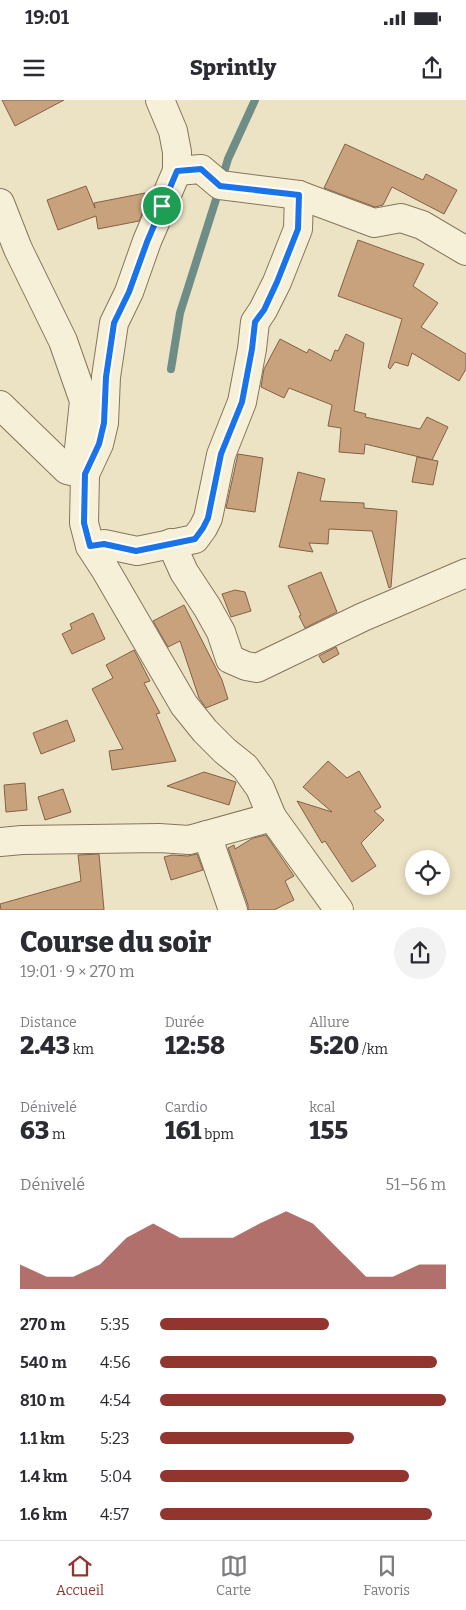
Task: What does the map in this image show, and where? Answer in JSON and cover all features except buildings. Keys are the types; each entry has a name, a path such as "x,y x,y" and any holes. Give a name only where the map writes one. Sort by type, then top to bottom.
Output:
{"street":[{"path":"160,100 173,131 177,152 177,171 147,242 129,292 114,323 106,377 104,423 99,444 85,474 84,523 90,546 184,705 205,732 245,767 260,788 272,817 339,910"},
{"path":"177,171 201,169 220,186 299,195 374,223 401,218 422,224 466,251"},
{"path":"90,546 104,544 136,551 195,539 203,528 208,518 221,454 242,402 255,322 264,310 277,282 298,229 299,195"},
{"path":"0,202 18,249 63,341 84,401 78,458 85,474"},
{"path":"0,405 67,470 85,474"},
{"path":"171,543 184,572 207,606 221,632 230,659 246,666 257,668 364,617 466,573"},
{"path":"0,842 159,838 190,840 272,817"},
{"path":"207,835 233,910"}],"waterway":[{"path":"222,179 228,159 255,100"},
{"path":"171,369 180,313 219,190"}],"route":[{"path":"201,169 220,186 299,195 298,229 277,282 264,310 255,322 242,402 221,454 208,518 203,528 195,539 136,551 104,544 90,546 84,523 85,474 99,444 104,423 106,377 114,323 129,292 162,206 177,171 201,169"}]}
